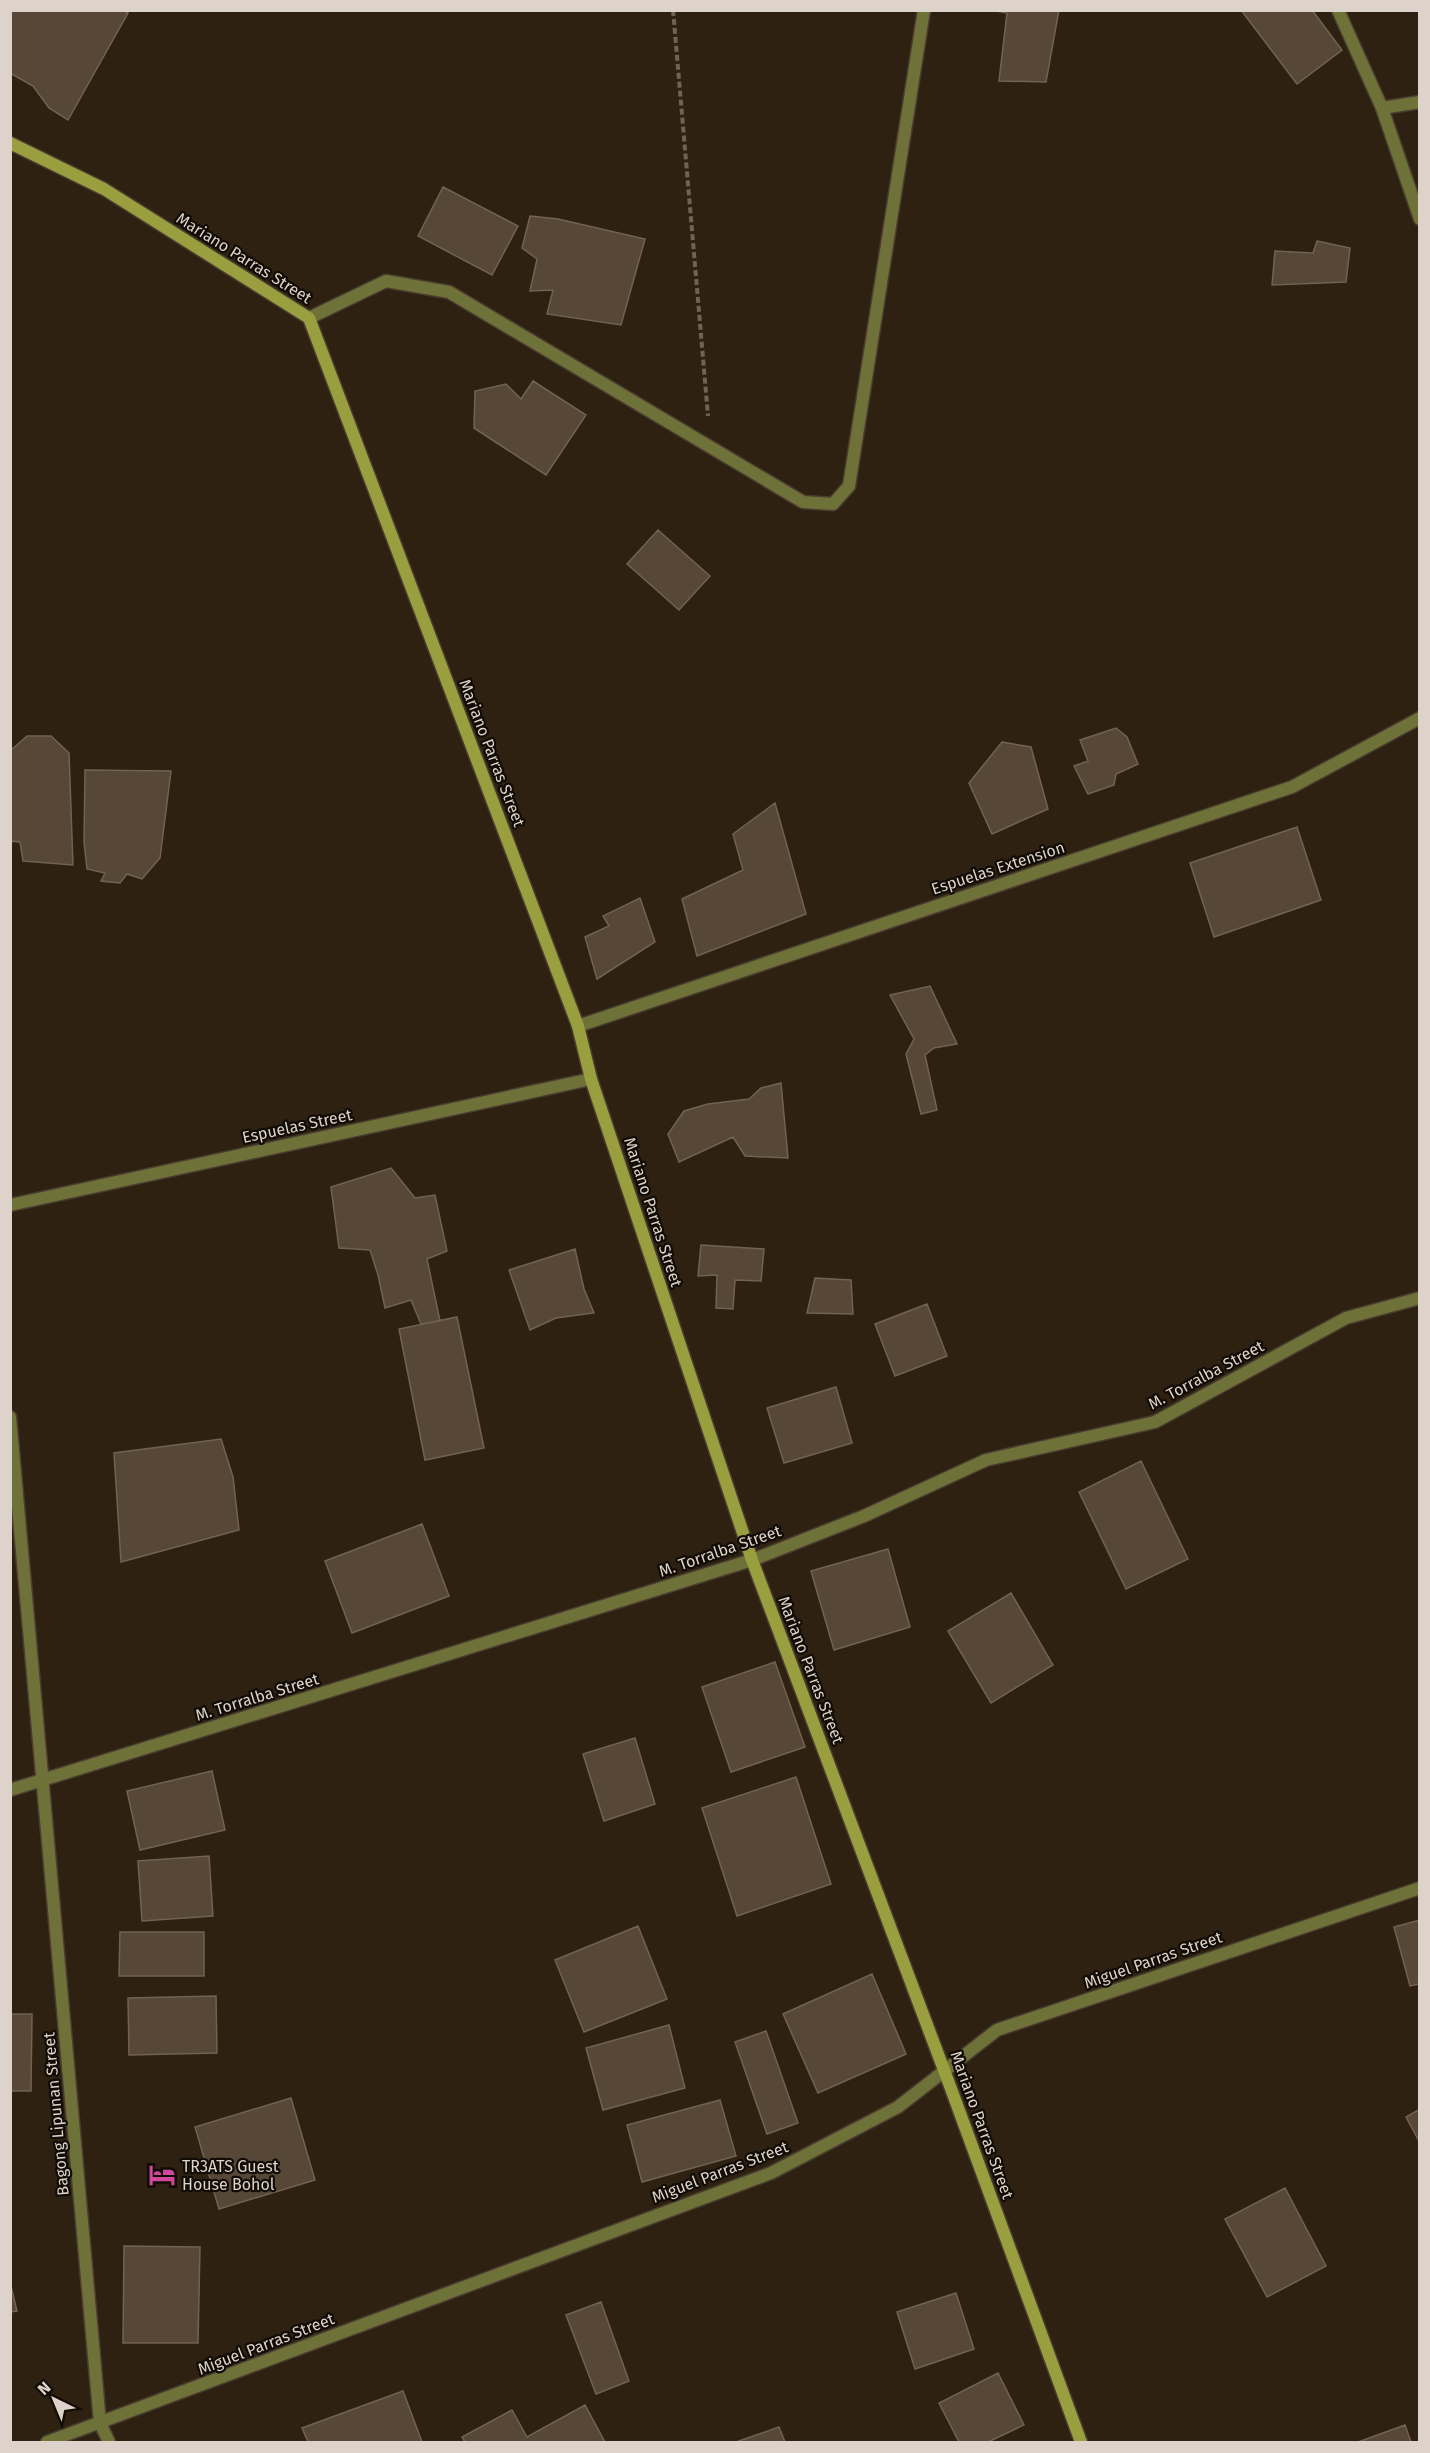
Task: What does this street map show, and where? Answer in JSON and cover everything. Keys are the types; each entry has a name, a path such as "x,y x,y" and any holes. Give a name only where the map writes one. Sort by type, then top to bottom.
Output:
{"main road":[{"name":"Mariano Parras Street","path":"10,143 104,189 309,318 578,1026 591,1079 752,1560 1081,2442"}],"street":[{"path":"309,318 386,281 449,292 803,502 833,504 849,486 924,10"},
{"path":"1338,10 1382,108 1419,219"},
{"path":"1382,108 1419,102"},
{"name":"Espuelas Extension","path":"578,1026 1292,787 1419,718"},
{"name":"Espuelas Street","path":"10,1205 591,1079"},
{"name":"M. Torralba Street","path":"10,1790 752,1560 864,1516 986,1460 1155,1422 1346,1318 1419,1298"},
{"name":"Bagong Lipunan Street","path":"10,1417 100,2423 109,2442"},
{"name":"Miguel Parras Street","path":"47,2442 771,2173 898,2107 997,2030 1419,1888"}],"path":[{"path":"673,10 710,447"}],"building":[{"path":"10,10 123,10 128,13 68,120 49,108 33,86 10,73"},
{"path":"991,10 1059,10 1046,82 999,81 1007,13"},
{"path":"1241,10 1312,10 1342,50 1297,84"},
{"path":"443,187 518,226 492,275 418,236"},
{"path":"530,216 558,219 645,239 621,325 547,314 553,290 530,291 537,259 522,248"},
{"path":"1317,241 1350,248 1346,282 1272,285 1275,251 1313,253"},
{"path":"533,381 586,415 546,475 474,428 475,391 506,384 521,399"},
{"path":"658,530 710,576 679,610 627,564"},
{"path":"1116,728 1127,737 1138,764 1116,774 1114,785 1088,794 1074,766 1088,761 1080,740"},
{"path":"27,736 51,736 69,753 73,865 23,861 20,842 10,841 10,751"},
{"path":"1002,742 1031,747 1048,809 992,834 969,783"},
{"path":"85,770 171,771 160,858 142,879 127,874 120,883 101,881 105,873 87,869 84,842"},
{"path":"775,803 806,914 697,956 682,899 743,870 733,834"},
{"path":"1297,827 1321,900 1214,937 1190,863"},
{"path":"640,898 655,942 597,979 585,937 609,926 603,916"},
{"path":"930,986 957,1044 934,1048 925,1055 937,1110 921,1114 906,1054 914,1039 890,995"},
{"path":"781,1083 788,1158 745,1156 733,1137 679,1162 668,1134 684,1111 708,1104 749,1099 761,1088"},
{"path":"391,1168 415,1198 435,1195 447,1251 427,1259 440,1321 421,1324 411,1300 385,1308 370,1250 339,1248 331,1187"},
{"path":"701,1245 764,1249 761,1281 735,1280 733,1309 716,1308 717,1275 698,1276"},
{"path":"575,1249 584,1289 594,1313 556,1318 530,1330 509,1270"},
{"path":"815,1278 851,1280 853,1314 807,1313"},
{"path":"927,1304 947,1356 895,1376 875,1324"},
{"path":"457,1317 484,1448 425,1460 399,1329"},
{"path":"836,1387 852,1443 784,1463 767,1408"},
{"path":"221,1439 233,1477 239,1530 121,1562 114,1453"},
{"path":"1141,1461 1188,1559 1126,1589 1079,1492"},
{"path":"422,1524 449,1596 352,1633 325,1561"},
{"path":"888,1549 910,1627 834,1650 811,1571"},
{"path":"1011,1593 1053,1665 991,1703 948,1631"},
{"path":"775,1662 805,1747 731,1772 702,1687"},
{"path":"635,1738 655,1804 604,1821 583,1754"},
{"path":"212,1771 225,1830 140,1850 127,1791"},
{"path":"796,1777 831,1884 737,1916 702,1808"},
{"path":"209,1856 213,1916 142,1921 138,1861"},
{"path":"1420,1920 1420,1984 1410,1986 1394,1927"},
{"path":"638,1926 667,1999 584,2032 555,1960"},
{"path":"120,1932 204,1932 204,1976 119,1976"},
{"path":"872,1974 906,2054 818,2093 783,2014"},
{"path":"216,1996 217,2053 129,2055 128,1998"},
{"path":"10,2014 32,2014 31,2091 10,2091"},
{"path":"669,2025 685,2088 603,2110 586,2048"},
{"path":"766,2031 798,2123 767,2134 735,2042"},
{"path":"291,2098 315,2180 219,2209 195,2127"},
{"path":"720,2100 736,2156 642,2182 627,2125"},
{"path":"1420,2109 1420,2143 1406,2117"},
{"path":"1285,2188 1326,2266 1267,2297 1225,2219"},
{"path":"124,2246 200,2247 198,2343 123,2343"},
{"path":"10,2282 17,2311 10,2312"},
{"path":"956,2293 974,2349 915,2369 897,2312"},
{"path":"601,2302 629,2381 596,2394 566,2315"},
{"path":"998,2373 1024,2425 988,2442 959,2442 939,2403"},
{"path":"403,2391 422,2442 308,2442 302,2428"},
{"path":"585,2405 605,2442 465,2442 462,2437 512,2410 527,2437"},
{"path":"1405,2425 1411,2442 1358,2442"},
{"path":"779,2427 785,2442 736,2442"}],"place":[{"name":"TR3ATS Guest House Bohol","path":"162,2175"}]}
